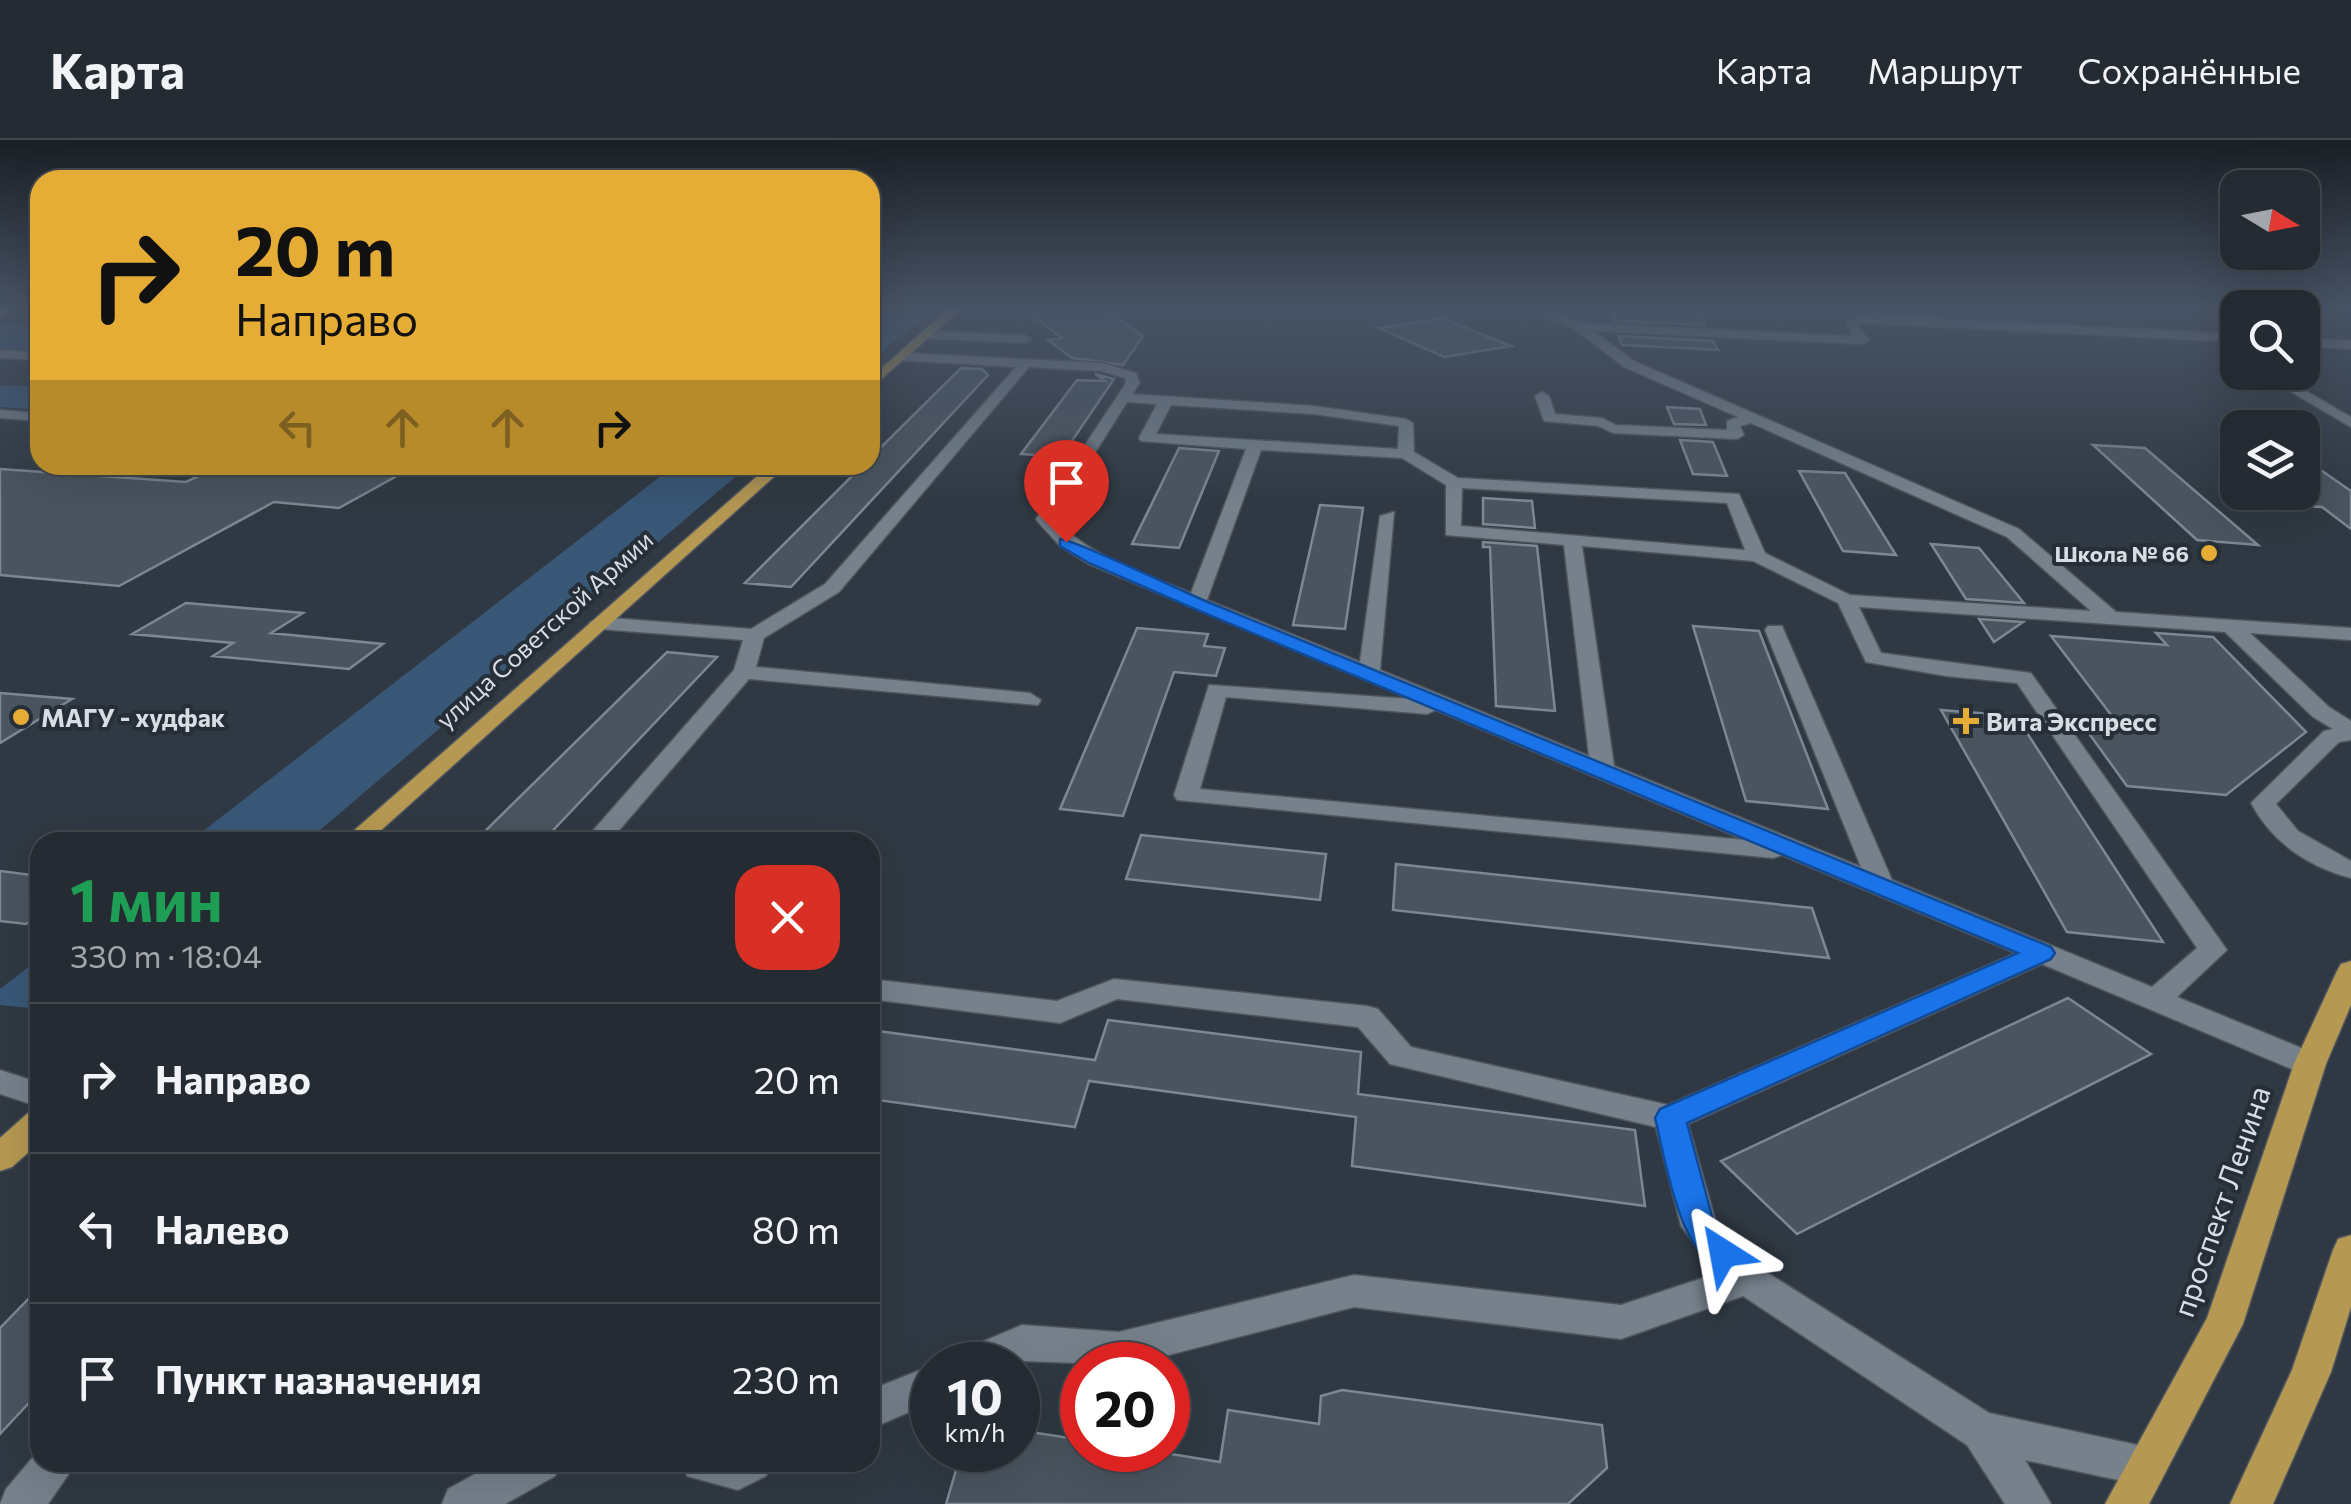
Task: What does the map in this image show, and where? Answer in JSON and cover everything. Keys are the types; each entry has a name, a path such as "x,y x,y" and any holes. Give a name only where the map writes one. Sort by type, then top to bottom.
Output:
{"main road":[{"name":"улица Советской Армии","path":"364,832 768,475"},
{"name":"проспект Ленина","path":"2126,1504 2224,1324 2310,1064 2351,971"},
{"path":"0,1158 30,1131"},
{"path":"2250,1504 2311,1372 2351,1250"}],"lane":[{"path":"599,623 756,635 832,588 1017,374"},
{"path":"1126,374 1132,382 1045,519 1066,542 1095,560 2310,1064"},
{"path":"1652,374 2013,534 2112,618"},
{"path":"2294,390 2351,423"},
{"path":"1542,396 1549,418 1602,422 1613,429 1737,436 1732,424 1754,417"},
{"path":"1122,398 1314,410 1406,423 1406,454"},
{"path":"1166,401 1146,438 1406,454 1454,483 1733,498 1758,556"},
{"path":"0,414 30,416"},
{"path":"1196,604 1255,445"},
{"path":"1454,483 1452,532 1758,556 1846,600 2351,634"},
{"path":"1370,675 1388,516"},
{"path":"1572,540 1603,772"},
{"path":"1846,600 1873,658 2024,677 2213,950 2156,1000"},
{"path":"2232,626 2321,712 2351,732"},
{"path":"1775,630 1882,887"},
{"path":"605,832 744,672 756,635"},
{"path":"744,672 1030,700"},
{"path":"1452,709 1217,690 1186,795 1800,853"},
{"path":"2351,732 2332,736 2262,802 2272,824 2312,855 2351,870"},
{"path":"880,990 1060,1012 1114,989 1367,1018 1401,1056 1670,1118 2042,953"},
{"path":"0,1082 30,1092"},
{"path":"1670,1118 1699,1226 1746,1279 1982,1432 2146,1465"},
{"path":"1040,1344 1119,1350 1354,1291 1622,1322 1746,1279"},
{"path":"880,1405 910,1392"},
{"path":"1982,1432 2030,1504"},
{"path":"21,1504 48,1472"},
{"path":"463,1504 522,1472"}],"shaded area":[{"path":"0,385 30,386 30,409 0,407"},
{"path":"662,475 737,475 318,832 202,832"},
{"path":"30,966 30,1008 0,1005 0,989"}],"building":[{"path":"955,374 988,375 791,587 745,583 853,475 880,475 880,448"},
{"path":"1095,374 1114,379 1061,457 1021,454 1077,380 1105,381"},
{"path":"1667,407 1700,409 1706,425 1674,424"},
{"path":"1680,440 1713,442 1727,476 1693,474"},
{"path":"2093,445 2145,448 2258,545 2197,540"},
{"path":"1179,448 1219,451 1179,548 1132,544"},
{"path":"0,469 30,471 30,475 186,482 201,475 399,475 339,508 274,502 119,586 0,575"},
{"path":"2320,469 2351,491 2351,529 2322,507"},
{"path":"1799,471 1845,473 1896,555 1843,551"},
{"path":"1483,498 1532,501 1535,528 1483,524"},
{"path":"1320,505 1363,508 1345,629 1293,625"},
{"path":"1483,542 1537,546 1555,711 1496,706 1490,547 1483,547"},
{"path":"1931,544 1979,548 2024,603 1966,599"},
{"path":"186,603 303,613 271,633 383,644 349,669 213,656 233,643 132,634"},
{"path":"1979,619 2023,622 1994,642"},
{"path":"1693,626 1759,631 1828,809 1746,801"},
{"path":"1137,628 1208,634 1204,646 1225,648 1216,676 1174,672 1123,816 1060,809"},
{"path":"2156,633 2213,637 2306,732 2226,795 2127,786 2080,721 2118,724 2051,636 2167,645"},
{"path":"667,652 717,657 551,832 484,832"},
{"name":"МАГУ - худфак","path":"0,693 72,699 0,743"},
{"path":"1941,710 2016,716 2163,942 2067,932"},
{"path":"1141,835 1326,854 1320,900 1126,879"},
{"path":"1396,864 1812,908 1829,958 1393,910"},
{"path":"0,871 30,875 30,921 0,921"},
{"path":"2068,998 2151,1054 1797,1234 1721,1161"},
{"path":"1108,1020 1361,1052 1358,1094 1635,1130 1645,1206 1352,1166 1356,1117 1089,1081 1075,1127 880,1100 880,1031 1095,1060"},
{"path":"30,1297 30,1402 0,1434 0,1328"},
{"path":"1342,1390 1602,1425 1607,1468 1568,1504 946,1504 955,1472 1040,1472 1040,1433 1060,1437 1060,1472 1190,1472 1190,1457 1220,1462 1228,1410 1319,1424 1321,1396"}],"place":[{"name":"Школа № 66","path":"2209,553"},
{"name":"МАГУ - худфак","path":"21,717"},
{"name":"Вита Экспресс","path":"1966,721"}],"route":[{"path":"1066,542 1095,560 1196,604 2042,953 1670,1118 1699,1226 1723,1253"}]}
